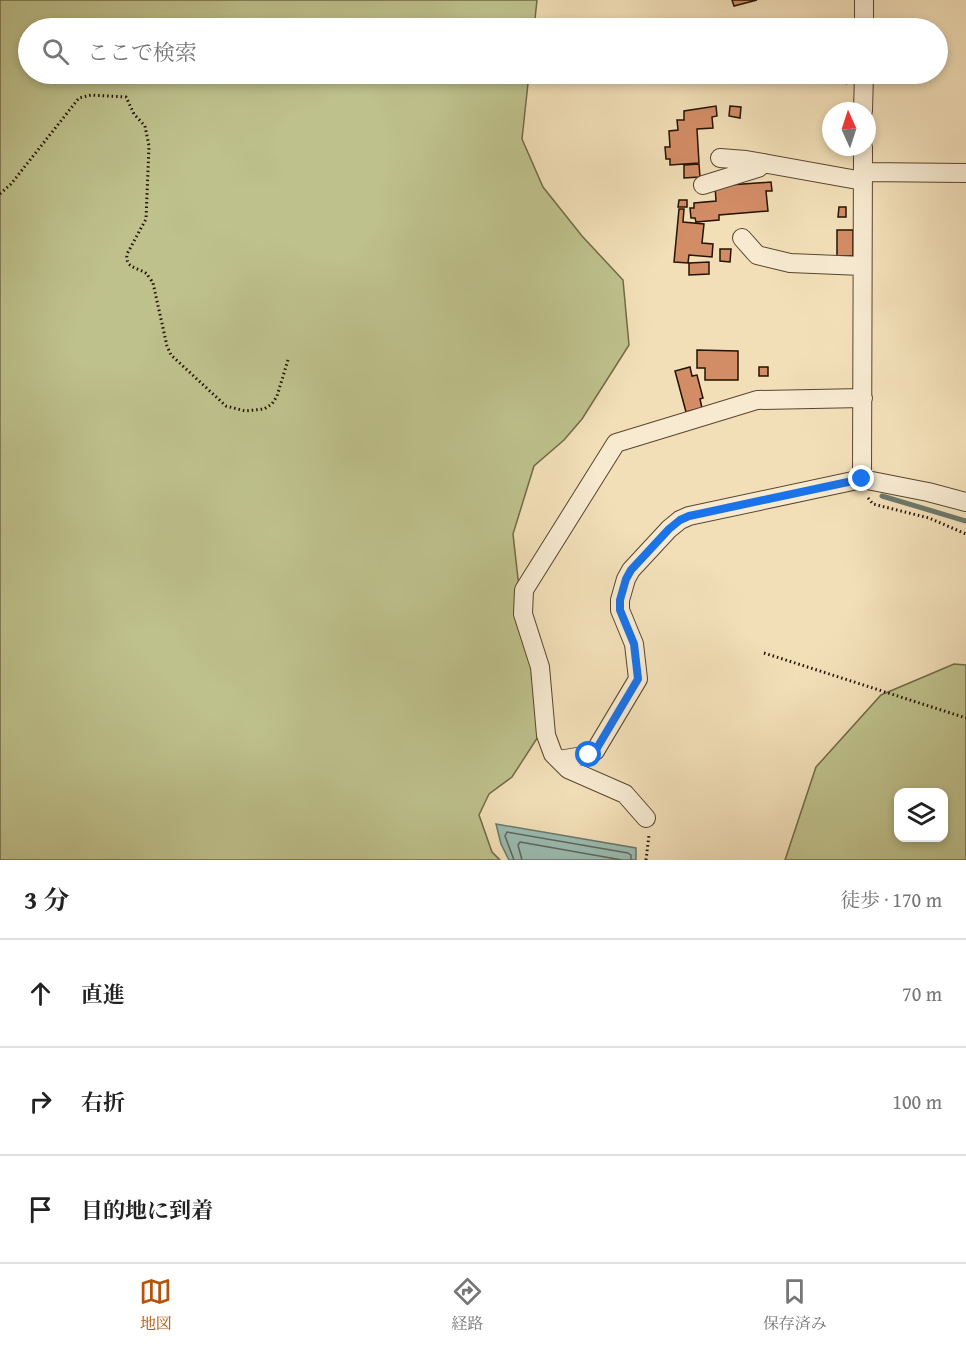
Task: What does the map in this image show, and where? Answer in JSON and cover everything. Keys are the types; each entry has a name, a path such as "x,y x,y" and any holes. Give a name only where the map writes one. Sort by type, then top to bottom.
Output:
{"street":[{"path":"864,0 864,18"},
{"path":"863,102 864,84"},
{"path":"862,479 863,156"},
{"path":"720,158 863,176 966,173"},
{"path":"703,185 759,168 764,163"},
{"path":"742,238 757,255 790,263 862,266"},
{"path":"646,818 625,794 568,769 553,754 546,735 542,679 523,614 523,596 528,583 616,443 757,400 862,398"},
{"path":"560,760 589,755 595,751 638,679 634,644 620,610 620,600 631,570 680,520 689,516 862,479 966,502"}],"path":[{"path":"0,194 11,184 79,98 91,95 126,97 134,114 145,126 149,146 146,219 126,260 130,266 148,275 153,283 171,355 226,406 245,411 264,409 272,404 277,396 288,360"},
{"path":"862,479 866,494 873,504 929,518 966,534"},
{"path":"764,653 966,718"},
{"path":"646,818 650,828 646,860"}],"green space":[{"path":"0,0 537,0 535,18 18,18 18,84 528,84 522,139 543,187 582,236 623,280 629,345 582,419 564,440 534,466 513,534 521,605 545,726 512,777 489,794 479,815 492,852 500,860 0,860"},
{"path":"954,664 966,665 966,860 785,860 816,767 881,695"}],"water":[{"path":"496,824 636,848 636,860 509,860 501,844"}],"building":[{"path":"732,0 757,0 734,6"},
{"path":"716,106 717,116 712,117 713,128 697,129 699,163 670,165 670,159 666,159 665,147 670,147 669,131 678,130 677,120 684,120 684,111"},
{"path":"730,106 741,107 740,118 729,116"},
{"path":"699,164 700,177 684,178 684,165"},
{"path":"771,182 772,191 766,191 768,211 719,215 719,220 696,222 695,218 691,218 690,208 694,208 694,203 716,201 715,186"},
{"path":"679,200 687,200 687,207 678,207"},
{"path":"839,207 846,207 846,217 838,217"},
{"path":"679,209 684,209 683,222 704,224 702,243 713,244 712,257 689,255 688,263 674,262"},
{"path":"837,230 853,230 853,256 837,256"},
{"path":"720,249 731,249 730,262 720,261"},
{"path":"709,262 709,274 689,275 689,263"},
{"path":"697,350 738,351 738,380 705,380 705,368 697,368"},
{"path":"690,367 692,376 697,375 703,398 700,399 702,408 686,412 675,371"},
{"path":"759,367 768,367 768,376 759,376"}],"waterway":[{"path":"882,496 966,521"}],"route":[{"path":"589,755 597,748 638,679 634,644 620,610 620,600 626,579 631,570 669,529 689,516 862,479"}]}
